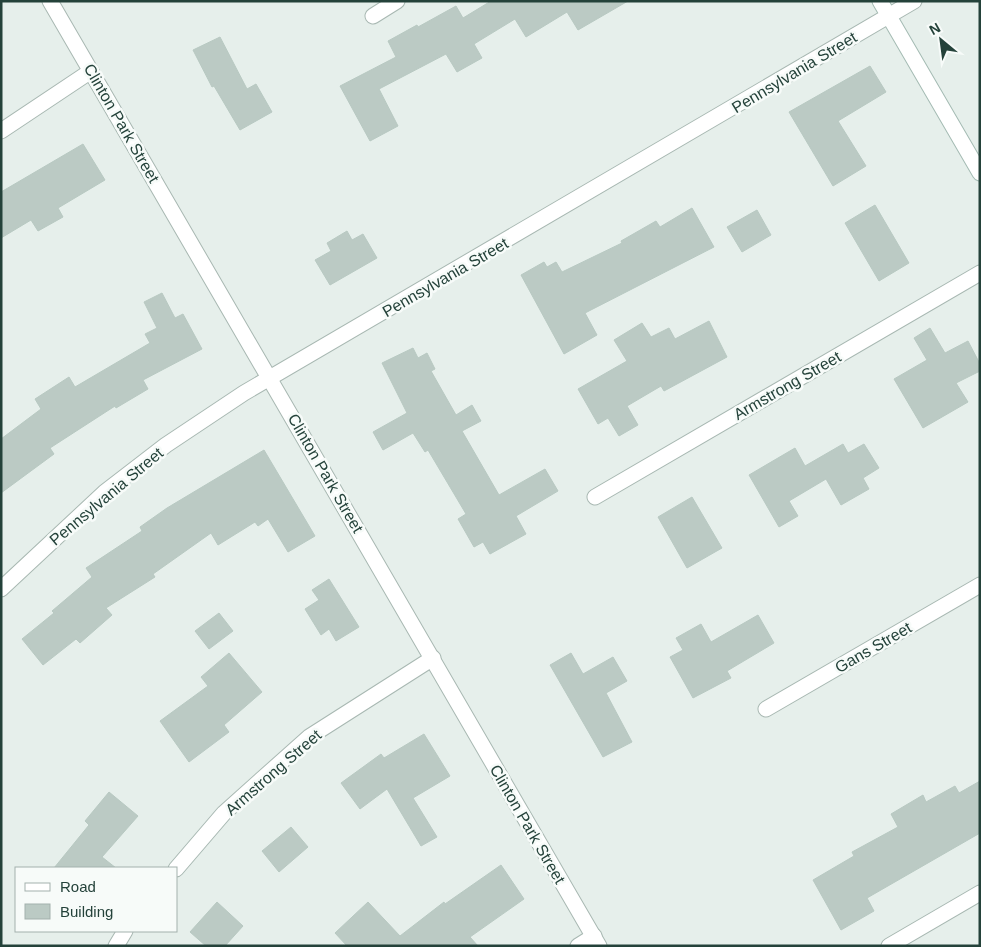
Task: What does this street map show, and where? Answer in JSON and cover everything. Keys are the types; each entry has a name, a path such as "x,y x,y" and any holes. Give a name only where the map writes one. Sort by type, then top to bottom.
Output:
{"street":[{"name":"Clinton Park Street","path":"50,1 596,941"},
{"path":"373,16 398,1"},
{"path":"880,1 980,173"},
{"name":"Pennsylvania Street","path":"1,588 113,486 166,445 270,378 914,1"},
{"path":"1,131 91,71"},
{"name":"Armstrong Street","path":"595,497 980,273"},
{"name":"Gans Street","path":"766,709 980,585"},
{"name":"Armstrong Street","path":"178,867 224,813 309,737 433,658"},
{"path":"889,946 980,893"},
{"path":"116,946 123,932"},
{"path":"578,946 596,941"}],"building":[{"path":"491,1 628,1 578,30 567,12 526,37 515,19 474,44 482,58 457,72 446,54 379,89 398,126 370,141 340,86 396,57 388,41 456,6 463,18"},
{"path":"220,37 247,89 256,84 272,112 240,130 214,86 212,87 193,50"},
{"path":"870,66 886,92 838,121 866,166 833,186 789,112"},
{"path":"83,144 105,180 58,208 63,217 38,231 31,220 1,238 1,192"},
{"path":"875,205 909,263 879,281 845,223"},
{"path":"692,208 714,247 585,313 597,335 564,354 521,275 544,262 547,267 556,262 562,272 622,243 621,241 656,221 660,227"},
{"path":"757,210 771,235 742,252 727,227"},
{"path":"347,231 352,240 363,234 377,258 330,285 315,260 331,251 327,243"},
{"path":"162,293 175,318 183,314 202,349 143,380 148,389 116,408 115,406 50,448 54,454 1,493 1,439 41,409 35,399 69,377 75,387 150,343 145,334 157,328 144,302"},
{"path":"709,321 727,357 664,391 661,386 627,406 638,425 619,436 608,418 598,424 578,389 627,361 614,340 642,323 651,337 669,328 675,339"},
{"path":"930,328 945,353 968,341 980,364 980,371 956,383 968,402 923,428 894,379 927,360 914,338"},
{"path":"413,348 418,358 427,353 435,369 431,371 456,415 472,405 481,421 462,431 499,495 545,469 558,491 516,516 526,534 490,554 483,542 474,547 458,519 466,514 428,450 425,452 413,433 383,450 373,432 407,413 382,363"},
{"path":"843,444 848,453 864,444 879,468 863,478 869,489 841,505 826,479 789,501 798,516 779,527 749,475 795,448 805,466"},
{"path":"264,450 315,536 288,552 268,519 258,526 255,522 218,545 211,533 153,574 155,577 106,608 112,615 80,643 76,639 43,665 22,639 54,613 52,611 92,577 86,568 142,531 140,527 167,508"},
{"path":"692,497 722,548 687,568 658,517"},
{"path":"329,579 359,627 336,641 329,629 321,635 305,609 319,600 312,590"},
{"path":"219,613 233,631 209,649 195,631"},
{"path":"758,615 774,643 727,671 731,678 693,698 670,657 683,650 676,638 701,624 711,642"},
{"path":"229,653 262,692 224,725 229,732 189,762 160,721 208,686 201,677"},
{"path":"571,653 583,674 613,657 627,681 606,693 632,742 603,757 550,665"},
{"path":"424,734 450,776 413,798 437,837 421,846 387,789 360,809 341,783 381,754 384,758"},
{"path":"980,781 980,833 867,898 874,911 841,930 813,880 854,856 852,852 898,827 891,814 923,795 926,802 955,786 959,793"},
{"path":"109,792 138,816 102,857 115,867 55,867 89,825 85,821"},
{"path":"291,827 308,847 279,872 262,851"},
{"path":"501,865 524,899 470,937 478,946 347,946 335,933 368,902 400,936 444,902 445,904"},
{"path":"217,902 243,926 225,946 206,946 190,932"}]}
